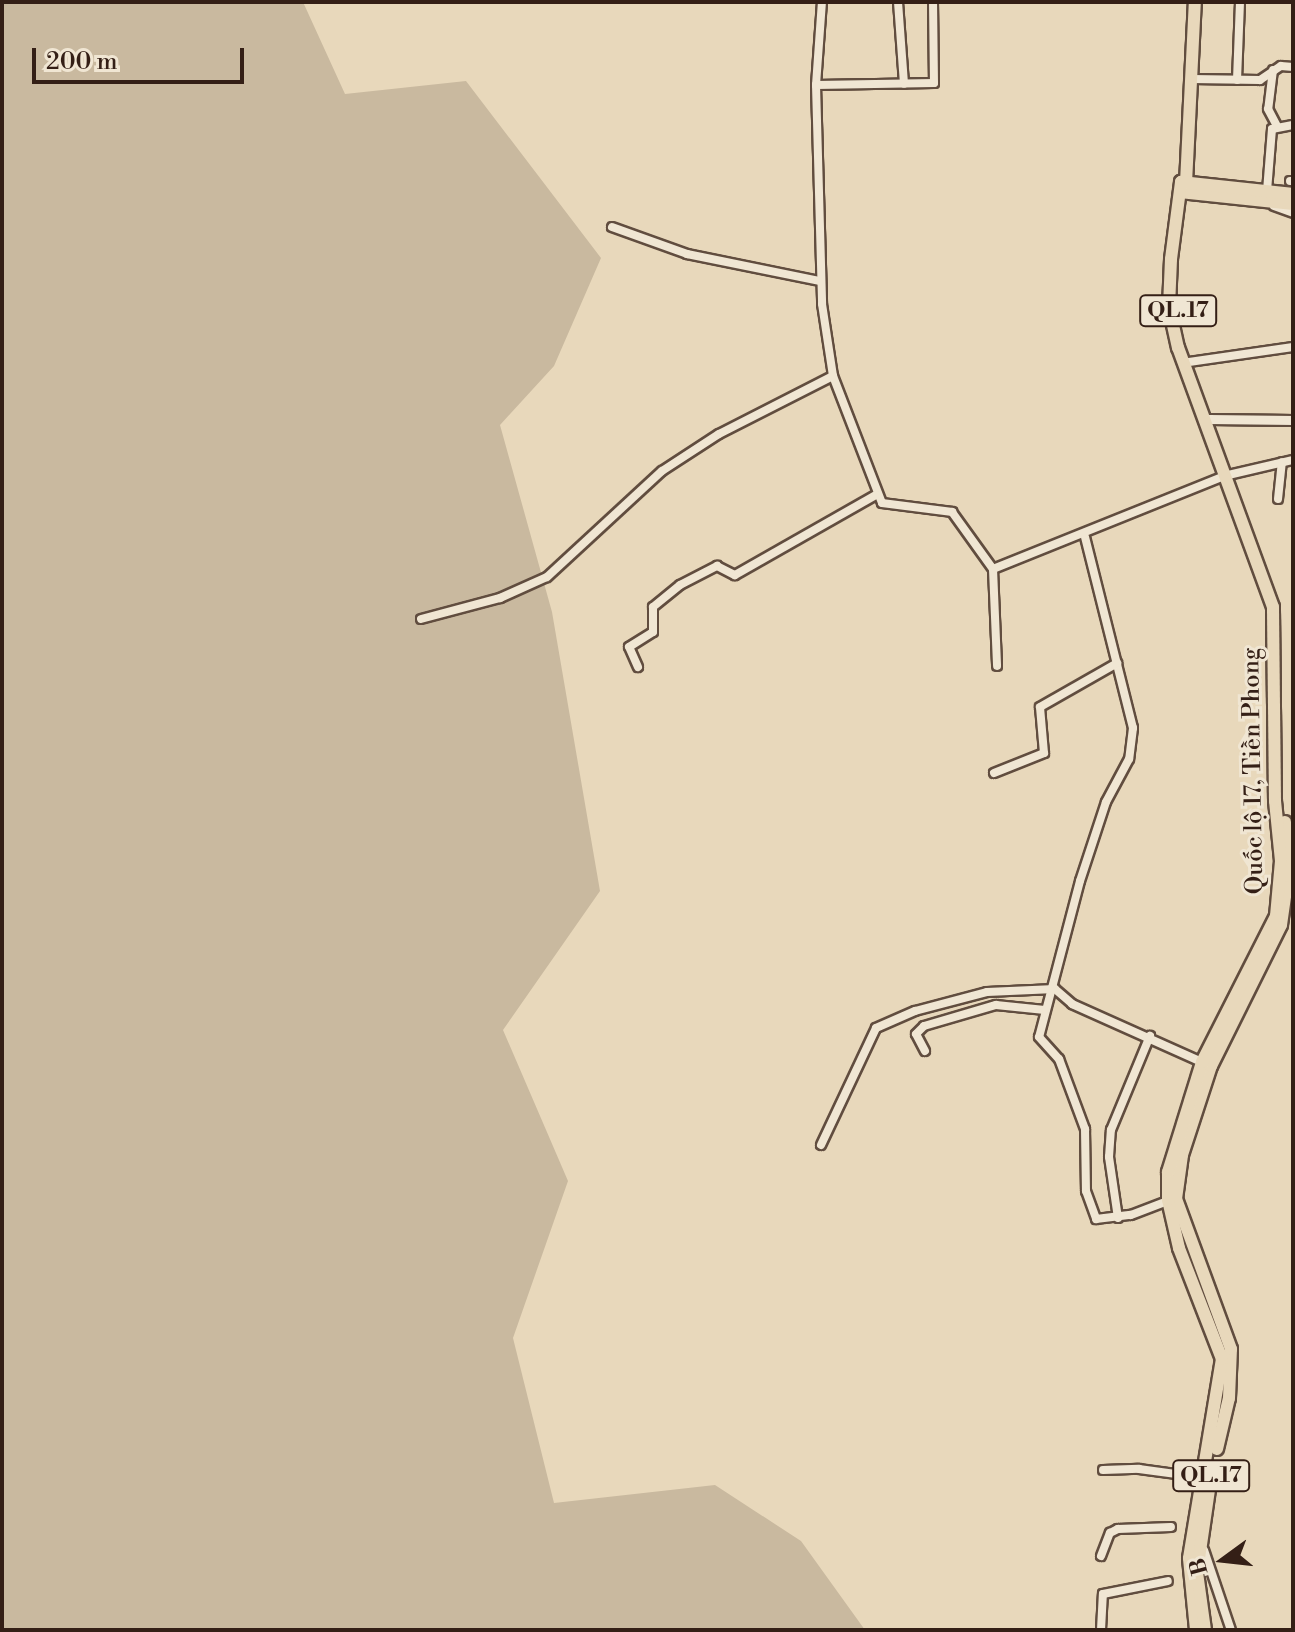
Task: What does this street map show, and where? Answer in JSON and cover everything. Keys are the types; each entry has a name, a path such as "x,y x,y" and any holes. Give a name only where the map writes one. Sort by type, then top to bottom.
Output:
{"main road":[{"path":"1183,187 1188,2"},
{"path":"1195,2 1183,187 1169,307 1210,431"},
{"path":"1262,196 1292,185"},
{"path":"1183,187 1262,196 1293,204"},
{"name":"QL.17","path":"1183,187 1176,278 1189,362 1210,431 1281,610 1280,777 1288,876 1281,925 1206,1064 1172,1199 1222,1324 1232,1368 1206,1478 1197,1572 1205,1630"},
{"path":"1172,1199 1179,1248 1222,1359 1206,1478 1189,1558 1196,1630"}],"street":[{"path":"822,2 816,85 820,281 833,376 876,495 894,508 952,512 993,569 997,666"},
{"path":"898,2 904,84"},
{"path":"816,85 934,83 933,2"},
{"path":"1237,80 1240,2"},
{"path":"1192,79 1260,80 1273,70 1293,67"},
{"path":"1273,70 1268,109 1277,126"},
{"path":"1277,126 1293,125"},
{"path":"1277,126 1270,137 1262,196 1293,213"},
{"path":"612,227 687,254 820,281"},
{"path":"1189,362 1293,347"},
{"path":"421,619 500,598 547,577 662,471 719,434 833,376"},
{"path":"1210,431 1293,420"},
{"path":"993,569 1085,537 1228,475 1293,460"},
{"path":"1278,499 1282,462"},
{"path":"638,667 629,647 653,632 653,607 680,585 717,566 735,575 876,495"},
{"path":"1085,537 1133,728 1129,759 1099,820 1055,989 1045,1010 1039,1037 1059,1059 1085,1129 1086,1191 1099,1222 1172,1199"},
{"path":"994,773 1044,753 1043,704 1117,663"},
{"path":"821,1145 876,1028 915,1011 987,992 1055,989 1072,1004 1150,1036 1206,1064"},
{"path":"925,1051 916,1034 924,1026 996,1005 1045,1010"},
{"path":"1118,1218 1109,1157 1111,1130 1150,1036"},
{"path":"1103,1470 1139,1469 1206,1478"},
{"path":"1101,1556 1110,1533 1118,1529 1171,1527"},
{"path":"1202,1533 1207,1569 1231,1630"},
{"path":"1101,1630 1103,1594 1168,1581"}],"shaded area":[{"path":"2,2 303,2 345,94 466,81 601,258 554,366 500,425 552,612 600,891 503,1030 568,1181 513,1338 554,1503 715,1485 801,1541 865,1630 2,1630"}]}
